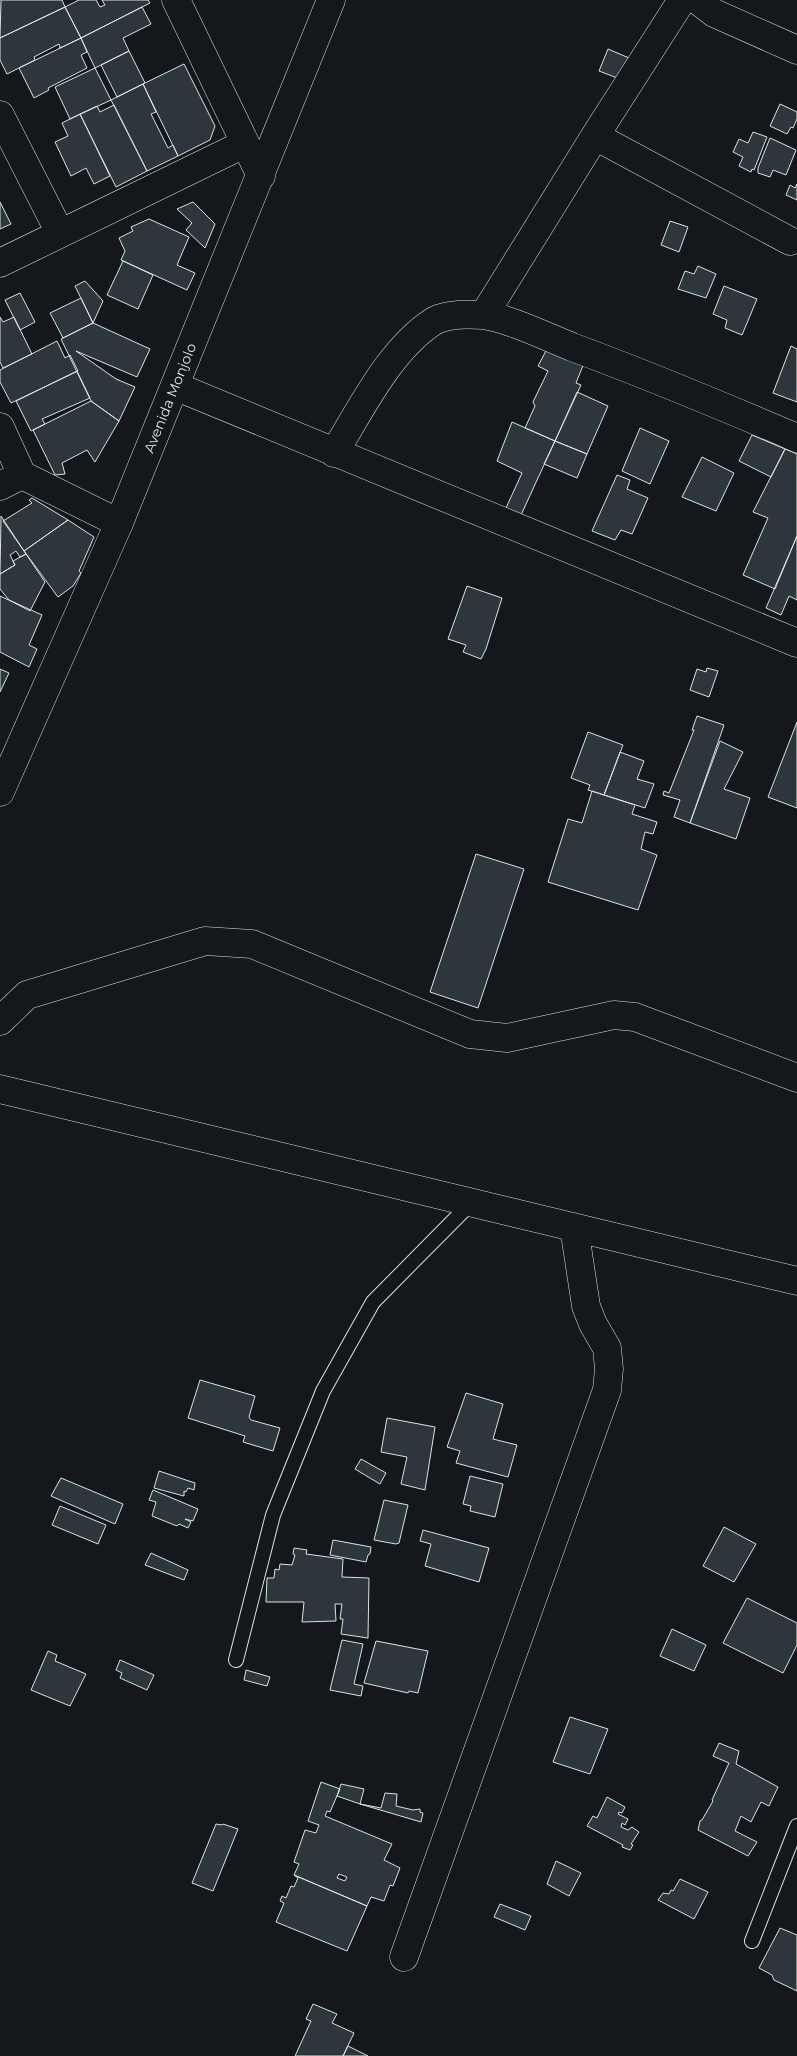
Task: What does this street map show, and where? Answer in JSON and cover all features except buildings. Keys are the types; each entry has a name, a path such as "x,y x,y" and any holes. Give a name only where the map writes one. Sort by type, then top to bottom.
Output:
{"street":[{"path":"176,0 261,176"},
{"name":"Avenida Monjolo","path":"0,792 119,523 261,176 330,0"},
{"path":"484,315 682,0"},
{"path":"697,0 714,13 797,50"},
{"path":"0,115 60,233"},
{"path":"595,136 790,241"},
{"path":"0,263 244,144"},
{"path":"334,453 395,356 412,339 436,320 457,315 484,315 513,324 674,385 797,438"},
{"path":"175,386 797,643"},
{"path":"0,427 11,480 119,523"},
{"path":"0,1021 27,995 206,941 252,944 470,1034 507,1038 614,1015 635,1016 797,1078"},
{"path":"0,1089 797,1282"},
{"path":"404,1957 607,1390 609,1369 607,1348 593,1324 586,1306 574,1227"}],"lane":[{"path":"236,1660 273,1515 323,1391 372,1302 471,1203"},
{"path":"752,1941 797,1826"}]}
